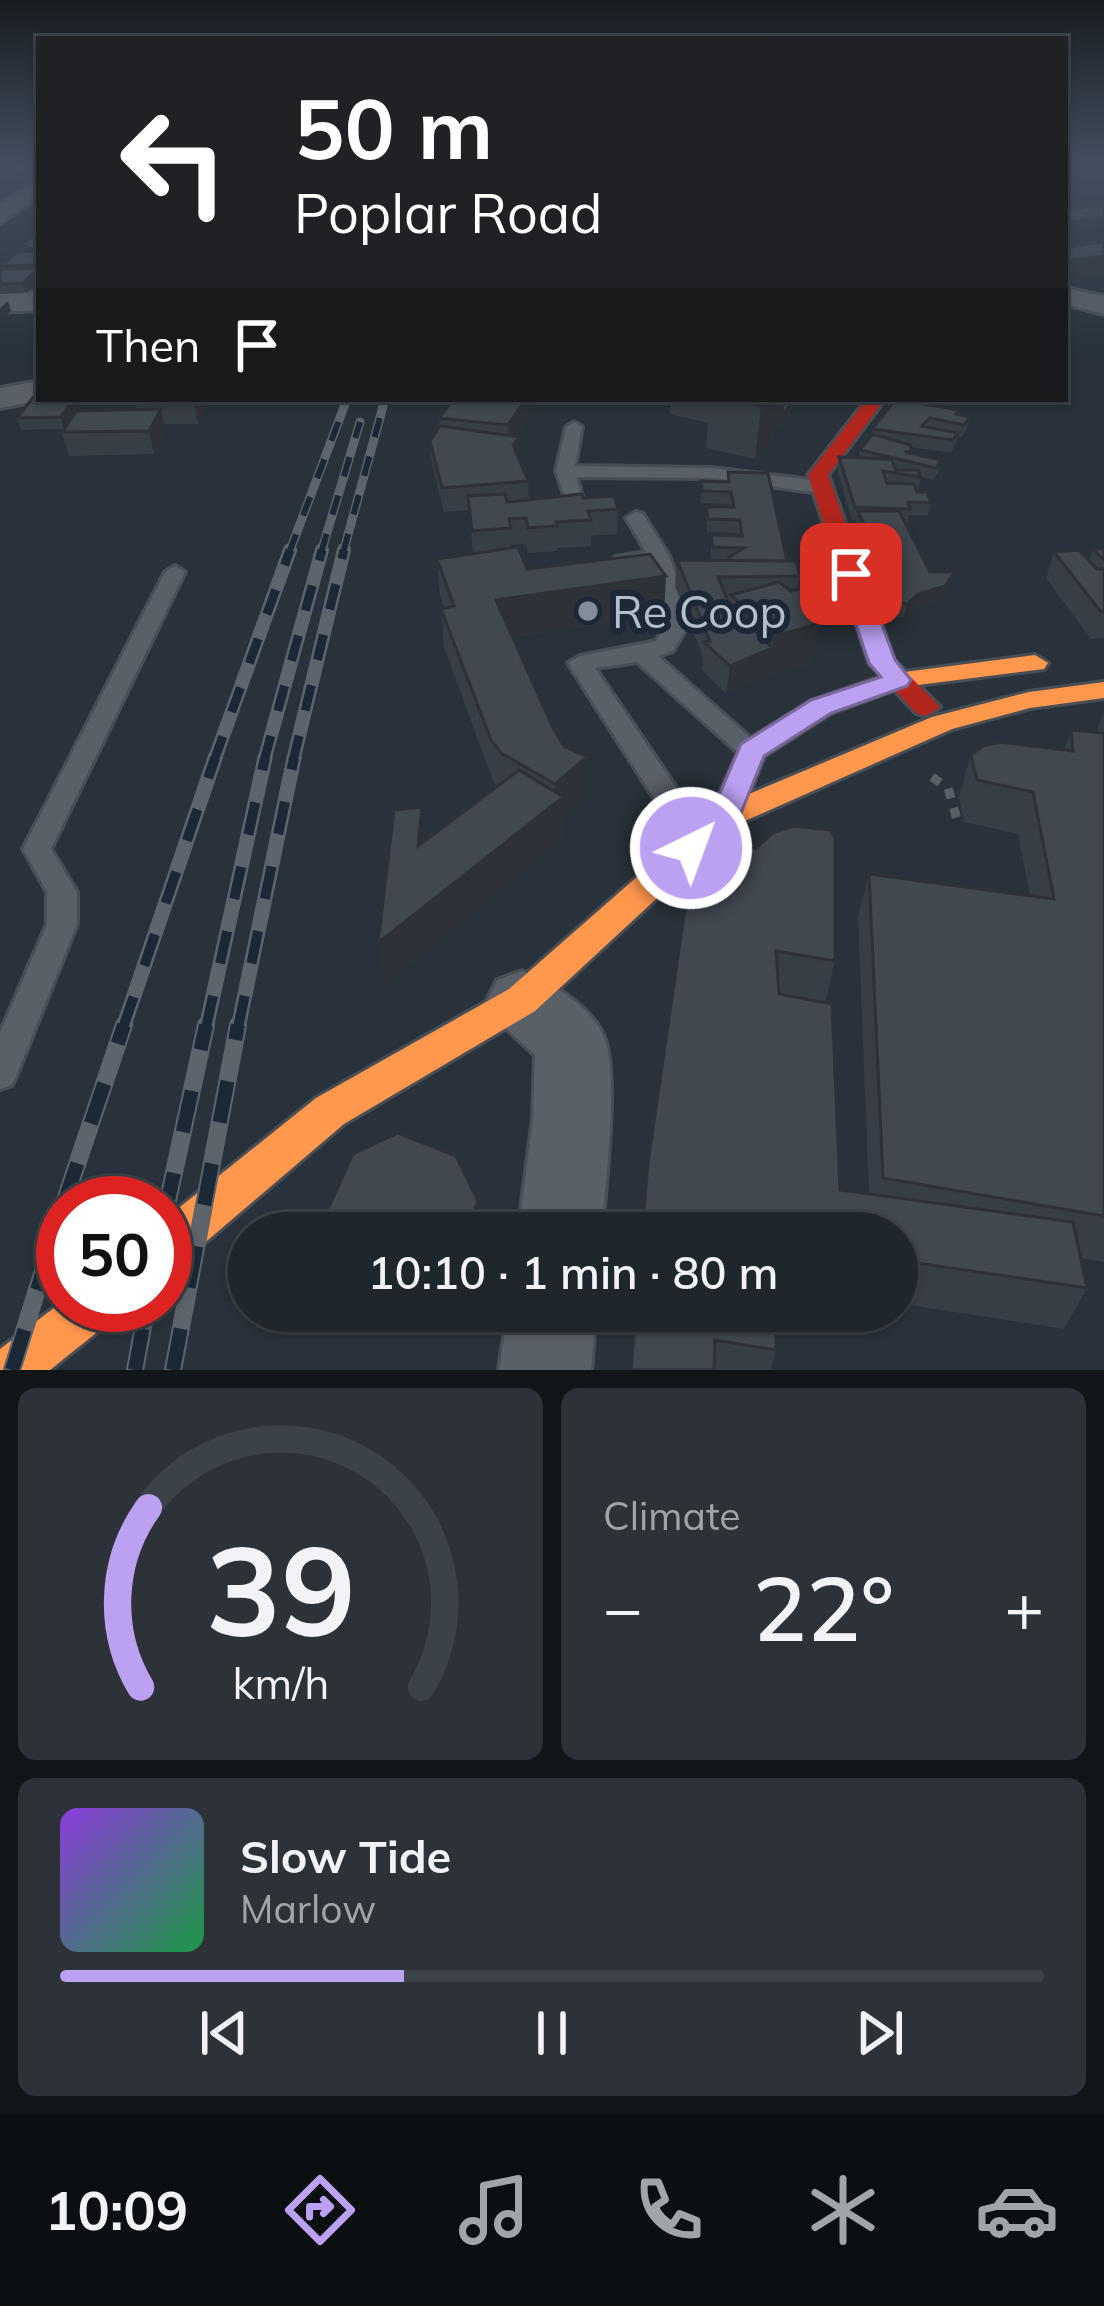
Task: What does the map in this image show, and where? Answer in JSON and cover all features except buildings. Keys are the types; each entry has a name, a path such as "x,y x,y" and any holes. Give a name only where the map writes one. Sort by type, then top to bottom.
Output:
{"main road":[{"path":"874,402 826,459 818,475 820,487 883,663 942,722"},
{"path":"725,818 752,751 821,706 898,680 1069,660"},
{"path":"192,1225 330,1111 521,1000 725,818 942,722 1030,700 1104,691"},
{"path":"12,1370 61,1332"}],"street":[{"path":"1068,297 1104,305"},
{"path":"0,303 36,302"},
{"path":"0,398 36,392"},
{"path":"521,1000 571,1044 572,1118 562,1212"},
{"path":"545,1370 550,1332"}],"lane":[{"path":"573,496 565,471 574,427"},
{"path":"565,471 711,472 820,487"},
{"path":"636,518 659,556 681,618 665,646 580,663 669,799 725,818"},
{"path":"588,566 659,556"},
{"path":"0,1074 15,1003 64,908 62,892 37,849 176,572"},
{"path":"642,654 752,751 796,783"}],"path":[{"path":"948,788 959,826"}],"railway":[{"path":"289,553 346,402"},
{"path":"343,553 384,402"},
{"path":"321,553 360,422"},
{"path":"214,761 290,550"},
{"path":"264,761 322,550"},
{"path":"293,761 344,550"},
{"path":"123,1028 215,758"},
{"path":"206,1028 265,758"},
{"path":"238,1028 294,758"},
{"path":"73,1176 124,1025"},
{"path":"173,1176 206,1025"},
{"path":"173,1370 238,1025"},
{"path":"12,1370 36,1293"},
{"path":"135,1370 142,1332"}],"traffic: slow":[{"path":"725,817 752,751 821,707 898,680 1035,663"},
{"path":"192,1225 330,1111 522,1000 725,817 942,723 1029,700 1104,690"},
{"path":"12,1370 61,1332"}],"traffic: jam":[{"path":"874,402 818,475 882,663 926,707"}],"place":[{"name":"Re Coop","path":"588,611"}],"route":[{"path":"691,848 725,818 752,751 821,706 898,680 883,663 851,574"}]}
